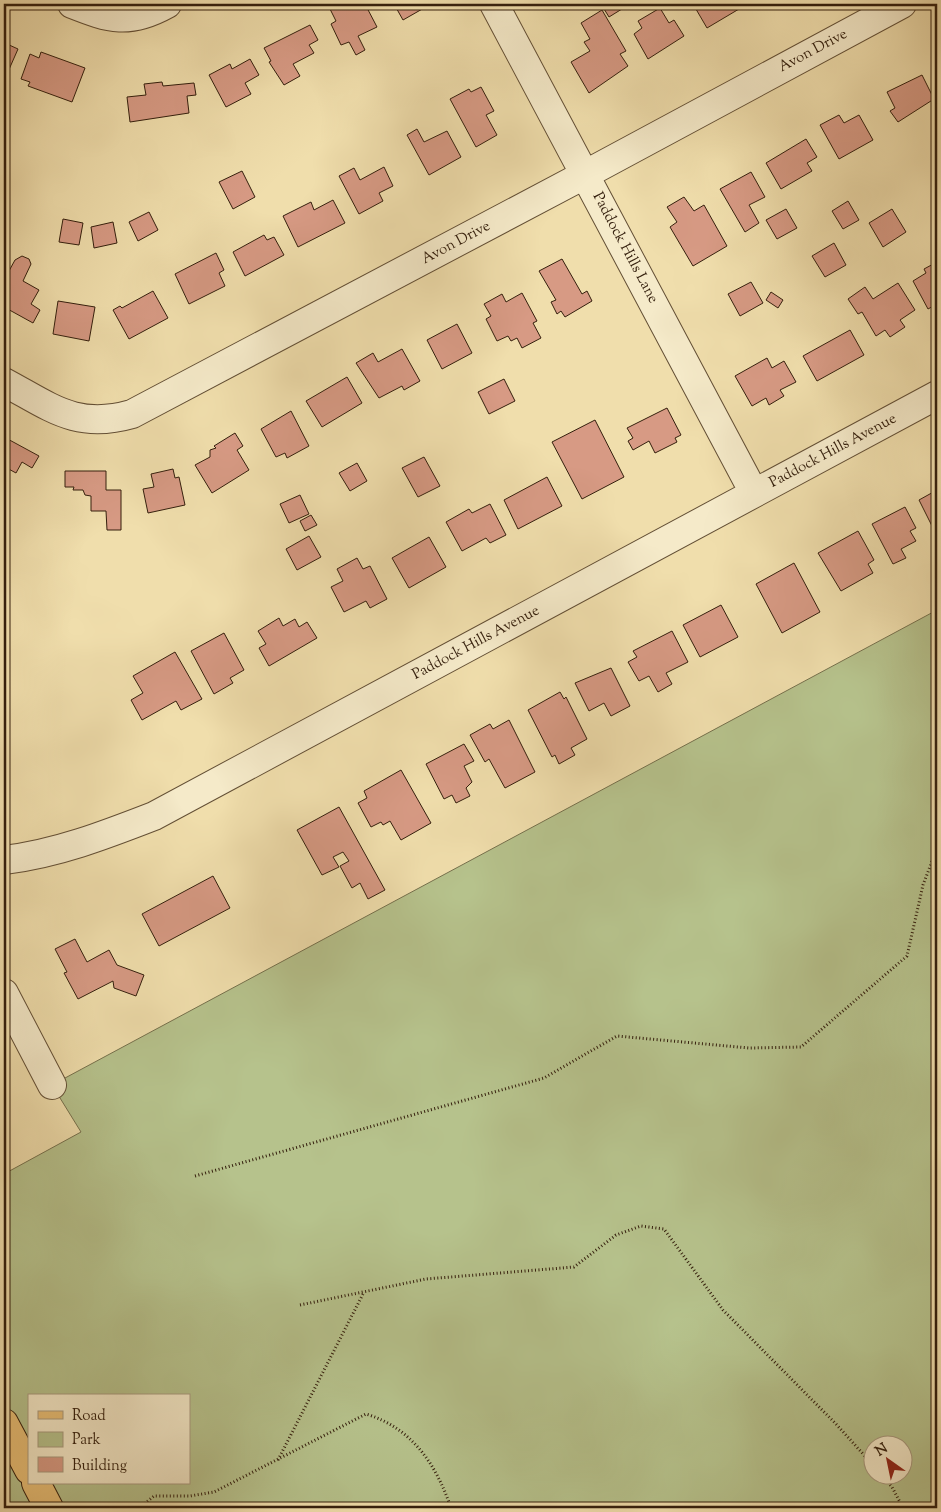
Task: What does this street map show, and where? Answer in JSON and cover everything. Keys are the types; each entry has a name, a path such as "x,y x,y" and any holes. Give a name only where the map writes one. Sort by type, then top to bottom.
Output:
{"main road":[{"path":"4,1423 28,1468"},
{"path":"37,1484 49,1508"}],"street":[{"path":"72,4 104,17 123,19 141,16 167,4"},
{"name":"Paddock Hills Lane","path":"494,4 754,493"},
{"name":"Avon Drive","path":"4,382 69,417 88,421 113,420 132,414 586,174 902,4"},
{"name":"Paddock Hills Avenue","path":"4,860 23,858 90,841 154,816 937,395"},
{"path":"4,993 52,1085"}],"path":[{"path":"195,1176 544,1078 617,1036 750,1048 801,1047 907,956 923,885 937,848"},
{"path":"300,1304 426,1279 574,1267 616,1235 641,1226 664,1229 723,1310 836,1424 864,1455"},
{"path":"278,1460 365,1291"},
{"path":"139,1508 154,1496 190,1496 214,1492 366,1414 386,1420 414,1442 441,1481 451,1508"},
{"path":"889,1484 903,1508"}],"green space":[{"path":"937,610 937,1508 4,1508 4,1174 81,1132 52,1085"}],"building":[{"path":"341,4 350,4 351,7 357,4 365,4 377,27 358,36 365,50 356,55 349,42 341,45 331,24 336,21 330,9"},
{"path":"394,4 431,4 403,20"},
{"path":"601,4 630,4 609,17"},
{"path":"693,4 735,4 739,9 707,28"},
{"path":"660,8 669,23 674,20 684,36 648,59 634,34 642,28 638,21"},
{"path":"602,10 626,51 620,54 628,66 589,93 571,62 590,51 584,42 590,39 581,23"},
{"path":"310,25 318,40 309,45 314,53 293,64 300,76 284,85 269,62 271,61 264,48"},
{"path":"4,40 8,42 7,44 18,49 7,74 4,72"},
{"path":"41,52 85,68 72,102 28,86 30,82 21,79 30,54 39,58"},
{"path":"250,59 259,75 245,83 251,94 226,107 209,75 230,64 232,69"},
{"path":"922,75 934,99 898,122 890,111 895,108 887,92"},
{"path":"162,82 163,86 194,83 196,95 187,96 189,113 130,122 127,97 146,95 144,84"},
{"path":"481,87 494,111 486,115 497,135 476,147 450,99 469,89 471,92"},
{"path":"839,115 844,123 859,115 873,140 839,159 820,125"},
{"path":"417,129 424,142 447,131 461,157 429,175 407,135"},
{"path":"806,139 817,157 807,163 812,171 781,189 766,163"},
{"path":"384,167 393,186 379,193 383,201 359,214 339,176 354,168 360,180"},
{"path":"242,171 255,197 233,209 219,182"},
{"path":"751,172 765,197 749,205 759,223 745,232 720,189"},
{"path":"684,197 694,211 704,205 727,246 693,266 670,227 677,222 667,207"},
{"path":"333,200 345,223 298,247 283,216 311,202 314,210"},
{"path":"848,201 859,220 843,229 832,211"},
{"path":"786,209 797,228 777,239 766,220"},
{"path":"892,209 906,232 883,247 869,223"},
{"path":"149,212 158,230 138,241 129,222"},
{"path":"63,219 83,223 79,245 59,242"},
{"path":"113,222 117,243 94,248 91,227"},
{"path":"264,235 267,240 274,237 284,255 245,276 233,252"},
{"path":"834,243 846,265 825,277 812,256"},
{"path":"216,253 224,270 219,273 225,286 189,304 175,274"},
{"path":"22,256 29,259 31,264 23,281 39,290 31,304 40,310 33,323 4,307 4,280 15,260"},
{"path":"562,259 582,294 587,291 592,301 565,317 561,311 557,314 551,302 556,300 539,271"},
{"path":"937,262 937,304 928,309 913,281 926,273 924,269"},
{"path":"751,282 763,303 740,316 728,294"},
{"path":"898,283 915,310 900,320 905,327 890,337 885,330 876,336 862,312 858,314 848,299 865,287 873,299"},
{"path":"153,291 168,318 129,339 113,310 120,306 122,308"},
{"path":"771,292 783,300 778,308 766,300"},
{"path":"522,293 537,321 533,323 541,338 522,348 517,338 511,341 508,336 497,341 486,319 491,316 484,304 502,294 506,302"},
{"path":"58,301 95,307 89,341 53,334"},
{"path":"457,324 472,353 442,369 427,340"},
{"path":"850,330 864,355 817,381 803,356"},
{"path":"402,349 420,381 404,390 402,386 379,398 356,363 373,353 378,362"},
{"path":"767,358 772,368 784,361 796,382 780,390 784,396 769,405 766,398 752,406 735,376"},
{"path":"347,377 362,403 322,427 306,401"},
{"path":"504,379 515,401 489,414 478,392"},
{"path":"667,408 681,435 675,438 677,442 655,453 649,441 633,450 628,441 633,438 627,428"},
{"path":"291,411 309,446 287,458 285,453 276,457 261,429"},
{"path":"595,420 624,477 582,499 552,442"},
{"path":"235,433 243,446 237,450 249,470 212,493 195,465 210,457 210,450 216,448 214,446"},
{"path":"4,437 39,456 32,468 22,462 16,473 5,467 4,470"},
{"path":"424,457 440,486 418,497 402,468"},
{"path":"357,463 367,481 350,491 339,473"},
{"path":"173,469 175,478 179,477 185,505 148,513 143,489 154,487 151,474"},
{"path":"65,471 106,471 106,490 121,490 121,530 107,530 106,511 91,511 91,496 85,495 83,490 73,490 74,487 65,487"},
{"path":"547,477 562,506 518,529 504,500"},
{"path":"937,490 937,525 933,528 919,500"},
{"path":"300,495 309,514 289,523 280,504"},
{"path":"490,504 506,535 490,543 486,538 462,551 446,522 469,509 472,513"},
{"path":"905,507 916,528 910,531 916,541 901,549 906,558 893,564 872,524"},
{"path":"311,515 317,525 305,531 300,521"},
{"path":"858,531 874,560 868,564 873,573 841,591 818,553"},
{"path":"309,536 321,557 297,570 286,549"},
{"path":"429,537 446,567 409,588 392,558"},
{"path":"357,558 363,569 370,566 387,599 370,608 366,601 344,612 331,587 343,581 337,569"},
{"path":"794,563 820,612 782,633 756,584"},
{"path":"721,605 738,637 700,657 683,625"},
{"path":"279,618 283,626 295,619 299,627 307,622 317,638 269,666 259,648 266,644 258,631"},
{"path":"672,631 688,662 666,673 672,684 658,692 649,676 639,681 628,662 637,657 633,651"},
{"path":"224,633 244,670 230,678 233,683 214,694 191,651"},
{"path":"175,652 202,699 181,710 176,701 142,720 131,700 143,693 133,676"},
{"path":"611,668 630,706 611,716 604,703 589,711 575,683"},
{"path":"560,692 564,699 566,697 587,739 571,748 575,755 559,764 555,755 552,757 528,710"},
{"path":"509,720 535,772 505,788 489,759 485,762 470,735 490,724 493,729"},
{"path":"464,744 474,761 464,766 472,782 466,788 470,796 456,803 452,795 444,799 426,764"},
{"path":"401,770 431,823 401,840 390,821 383,825 381,822 371,827 358,803 367,798 364,791"},
{"path":"339,807 385,890 368,899 360,883 352,888 340,866 349,861 343,852 333,857 339,867 322,875 297,830"},
{"path":"213,876 230,908 159,946 142,914"},
{"path":"75,939 87,962 109,950 117,965 144,975 136,996 114,988 113,981 78,999 64,973 67,972 55,949"}]}
